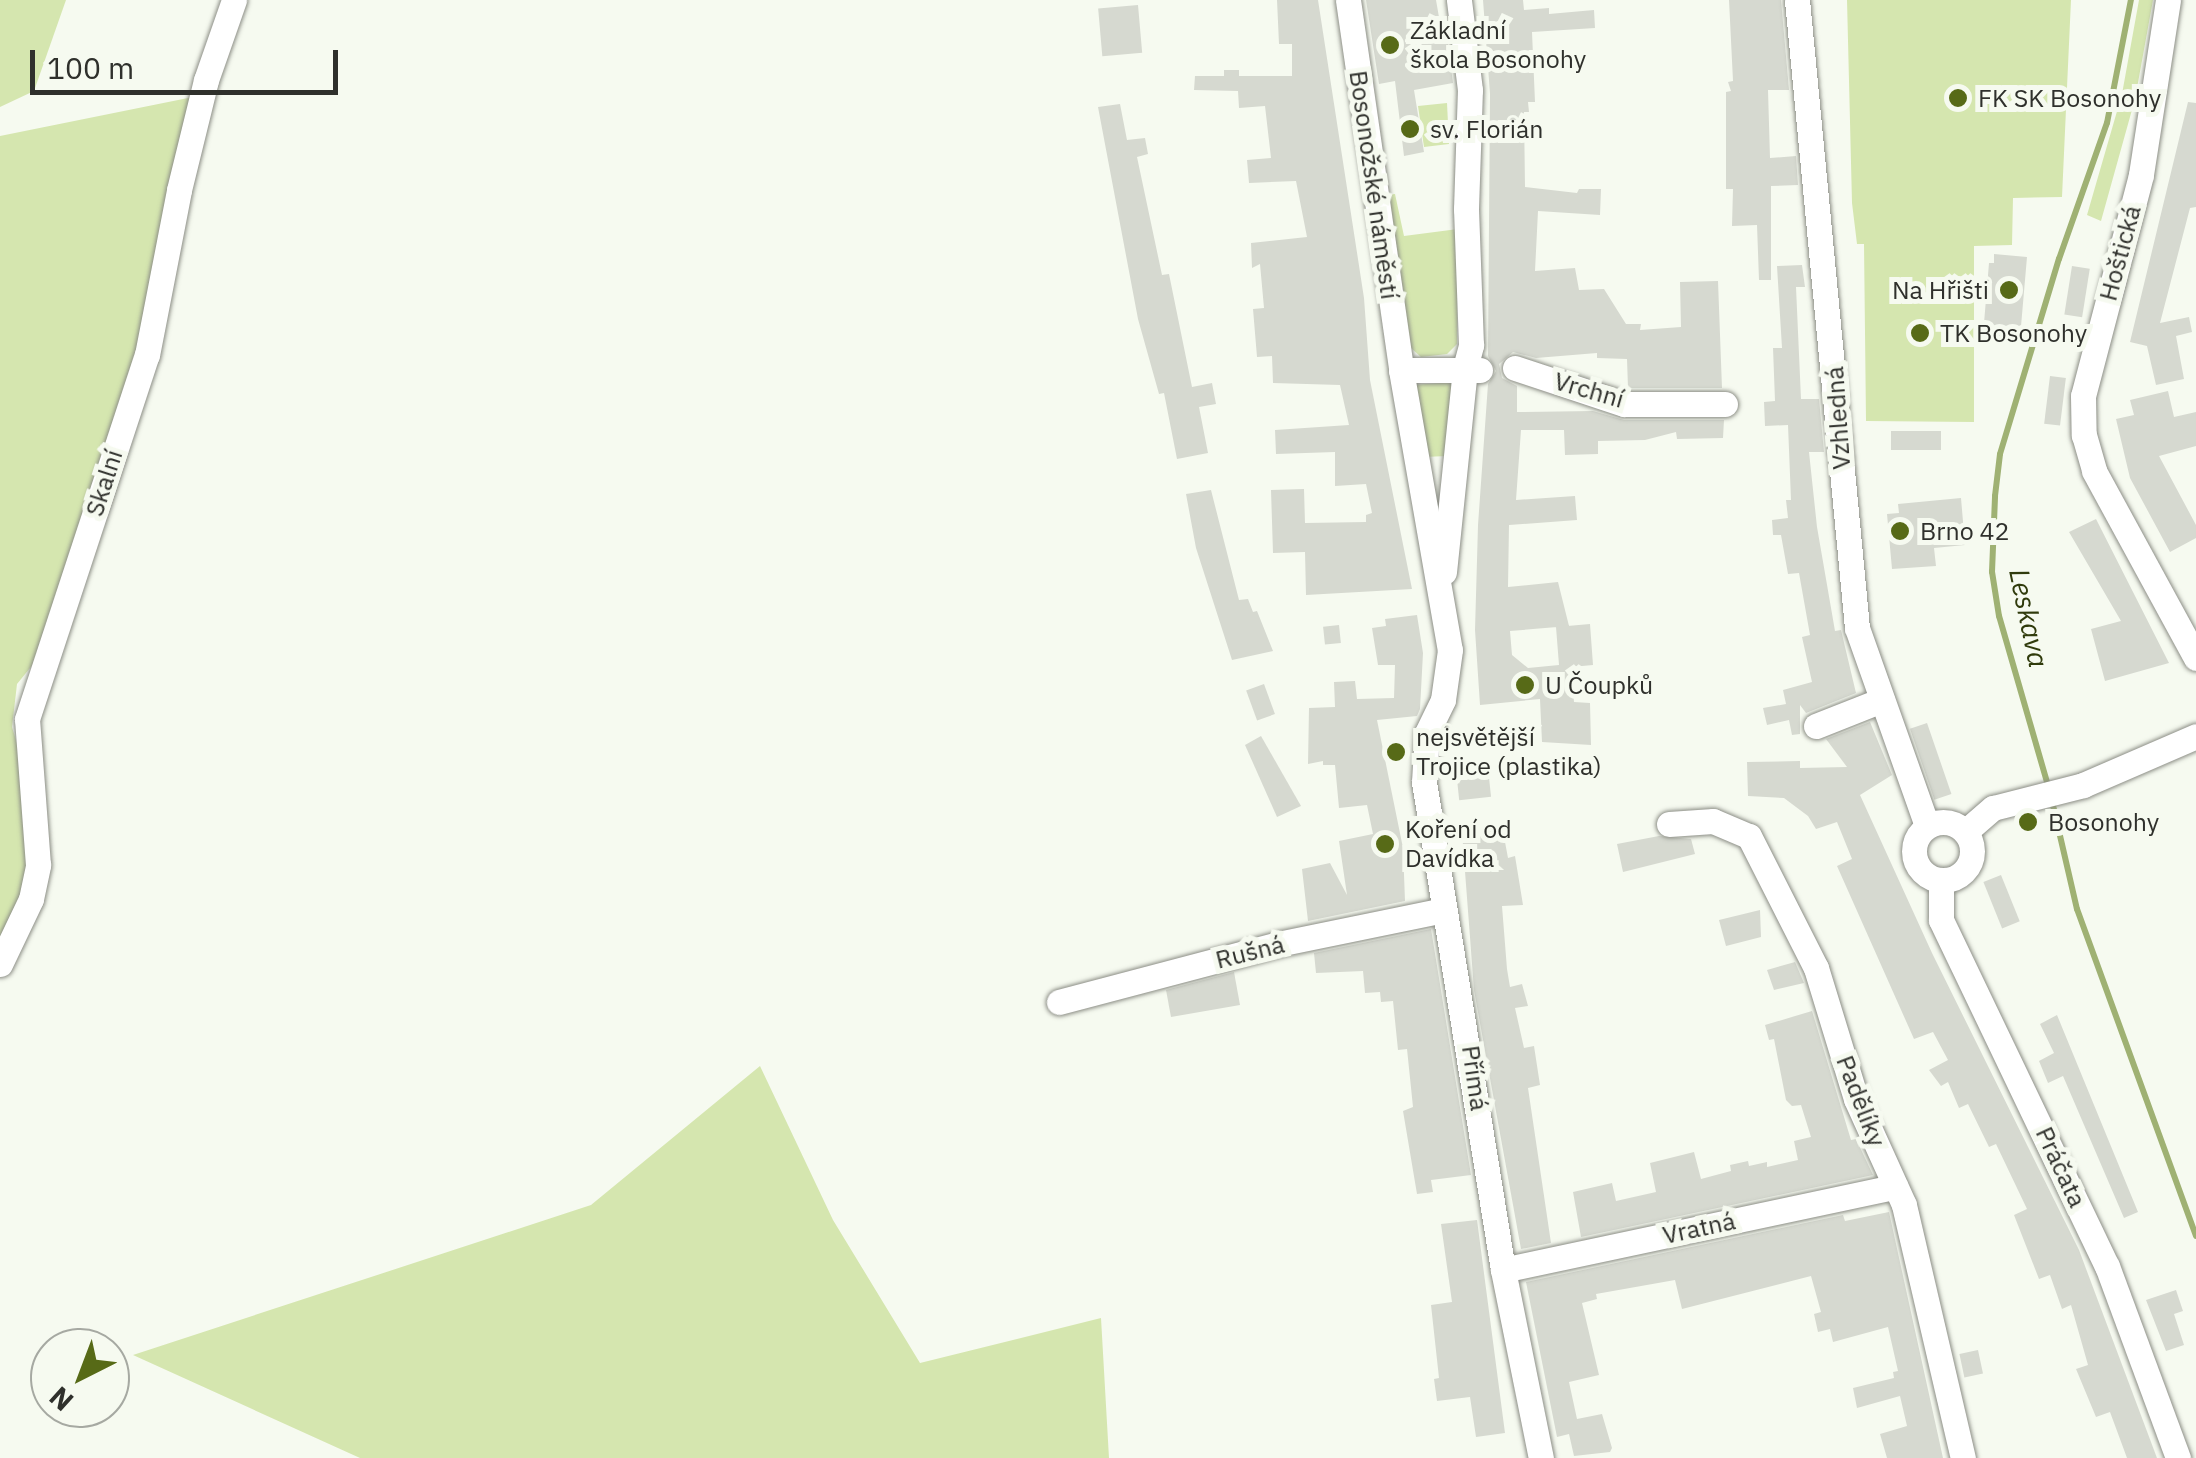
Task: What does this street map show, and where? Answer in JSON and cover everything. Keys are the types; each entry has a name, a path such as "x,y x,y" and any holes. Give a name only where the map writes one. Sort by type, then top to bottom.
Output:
{"street":[{"name":"Skalní","path":"0,964 31,899 38,864 27,719 147,355 178,190 206,80 234,0"},
{"name":"Bosonožské náměstí","path":"1348,0 1401,370 1450,650 1443,700"},
{"name":"Bosonožské náměstí","path":"1441,590 1472,368 1466,209 1470,90 1459,0"},
{"name":"Vzhledná","path":"1798,0 1857,628 1927,826"},
{"name":"Hoštická","path":"2168,0 2141,175 2090,357 2084,416 2094,471 2196,658"},
{"path":"1401,370 1472,368"},
{"name":"Vrchní","path":"1515,368 1624,404 1725,404"},
{"name":"Přímá","path":"1443,700 1427,733 1424,782 1443,910 1465,1016 1503,1270 1541,1458"},
{"path":"1816,726 1882,700"},
{"path":"1966,832 1993,808 2051,792 2196,736"},
{"name":"Padělíky","path":"1669,824 1712,821 1749,836 1816,968 1856,1099 1904,1205 1963,1458"},
{"path":"1947,821 1966,832 1972,848 1968,866 1955,877 1940,880 1922,871 1914,859 1916,838 1927,826 1947,821"},
{"name":"Práčata","path":"1940,880 1942,920 2107,1266 2178,1458"},
{"name":"Rušná","path":"1059,1002 1278,944 1443,910"},
{"name":"Vratná","path":"1503,1270 1896,1187"}],"green space":[{"path":"0,0 66,0 34,91 0,107"},
{"name":"FK SK Bosonohy","path":"1847,0 2071,0 2062,197 2013,198 2012,245 1974,246 1974,422 1866,421 1864,244 1857,244 1852,203"},
{"path":"2139,0 2153,0 2135,99 2101,221 2087,215 2122,94"},
{"path":"193,97 140,344 39,657 17,684 12,727 25,770 31,875 0,951 0,136"},
{"path":"1447,103 1449,144 1424,147 1418,106"},
{"path":"1395,194 1404,236 1458,229 1457,344 1447,354 1421,357 1411,348 1385,195"},
{"path":"1454,382 1447,456 1424,457 1412,385"},
{"path":"760,1066 833,1220 920,1363 1101,1318 1109,1458 360,1458 133,1355 591,1205"}],"building":[{"path":"1277,0 1318,0 1364,298 1370,380 1412,589 1306,595 1305,552 1273,553 1271,490 1304,489 1305,523 1366,522 1366,515 1372,513 1366,484 1335,486 1335,452 1276,454 1275,430 1349,425 1340,385 1273,383 1272,356 1257,357 1253,309 1264,308 1260,264 1252,268 1251,243 1307,237 1296,181 1249,183 1247,160 1271,158 1265,106 1239,108 1238,91 1194,90 1195,76 1224,76 1224,70 1239,70 1239,76 1292,76 1292,44 1279,44"},
{"path":"1366,0 1436,0 1440,23 1445,22 1453,83 1414,90 1424,152 1404,156 1395,81 1379,84"},
{"path":"1483,0 1523,0 1524,10 1549,8 1549,14 1594,10 1595,28 1532,32 1535,102 1528,102 1529,112 1524,112 1525,187 1577,193 1579,189 1601,189 1600,215 1538,211 1535,271 1575,268 1579,290 1604,289 1626,324 1641,324 1640,330 1681,327 1680,282 1718,281 1722,388 1628,388 1627,359 1597,358 1597,353 1536,358 1513,352 1499,364 1502,378 1517,386 1517,412 1593,411 1624,420 1724,420 1723,438 1677,439 1676,432 1645,440 1598,441 1598,454 1565,455 1564,430 1521,430 1516,500 1575,496 1577,520 1509,525 1508,587 1558,582 1569,626 1590,624 1593,665 1571,667 1574,702 1590,703 1591,745 1542,742 1540,699 1480,705 1475,630 1478,525 1488,384 1496,371 1488,356 1490,94","holes":["1556,627 1559,665 1528,668 1512,655 1510,631"]},
{"path":"1729,0 1781,0 1789,90 1768,90 1770,158 1796,156 1798,185 1771,186 1771,280 1759,280 1757,225 1732,226 1733,189 1726,189 1726,92 1731,91 1728,82 1733,81"},
{"path":"1138,5 1142,53 1102,56 1098,8"},
{"path":"2188,102 2196,103 2196,207 2190,208 2160,323 2189,317 2192,332 2176,336 2184,379 2156,385 2147,346 2130,342"},
{"path":"1120,104 1127,140 1145,138 1148,154 1137,157 1162,275 1169,274 1192,387 1212,383 1216,404 1199,407 1208,453 1177,459 1164,393 1159,394 1138,319 1098,107"},
{"path":"1994,254 2027,257 2020,338 1983,335 1989,263 1994,263"},
{"path":"1802,265 1805,287 1796,287 1801,399 1819,399 1824,452 1809,452 1817,527 1835,631 1841,630 1856,693 1806,713 1800,705 1800,734 1792,735 1789,720 1767,725 1763,708 1786,704 1783,690 1812,682 1802,637 1810,635 1799,573 1788,574 1781,535 1773,535 1772,520 1788,518 1786,500 1791,500 1788,425 1765,426 1764,402 1775,401 1773,348 1782,348 1777,266"},
{"path":"2072,266 2090,269 2082,317 2064,314"},
{"path":"2050,376 2066,378 2060,426 2044,424"},
{"path":"2168,391 2174,417 2196,412 2196,446 2159,456 2196,525 2196,538 2170,552 2130,478 2116,419 2134,415 2130,400"},
{"path":"1891,431 1941,431 1941,450 1891,450"},
{"path":"1211,490 1239,600 1248,599 1253,612 1257,611 1273,651 1232,660 1196,548 1186,494"},
{"path":"1961,498 1965,545 1934,548 1936,566 1892,569 1887,514 1899,513 1898,504"},
{"path":"2096,519 2169,663 2105,681 2091,629 2121,621 2069,532"},
{"path":"1417,615 1423,653 1420,709 1417,716 1377,720 1403,848 1405,901 1308,921 1302,869 1330,863 1347,895 1339,841 1373,834 1367,805 1339,808 1335,765 1323,765 1323,761 1308,764 1309,708 1335,707 1334,682 1355,681 1357,699 1394,698 1395,665 1378,665 1372,628 1386,626 1385,619"},
{"path":"1339,625 1341,643 1325,645 1323,627"},
{"path":"1264,684 1275,714 1257,721 1246,690"},
{"path":"1870,722 1892,775 1860,795 1932,953 2079,1250 2157,1458 2127,1458 2110,1412 2096,1417 2076,1369 2088,1365 2071,1305 2062,1309 2050,1275 2039,1279 2014,1215 2027,1209 1996,1144 1989,1147 1968,1104 1959,1108 1948,1082 1941,1086 1929,1070 1948,1060 1933,1032 1914,1039 1837,866 1852,859 1837,822 1816,829 1808,816 1784,798 1748,796 1747,762 1800,761 1800,768 1847,767 1826,739"},
{"path":"1927,723 1951,794 1934,800 1910,729"},
{"path":"1261,736 1301,806 1277,817 1245,745"},
{"path":"1488,768 1491,797 1459,800 1456,771"},
{"path":"1502,826 1508,858 1515,856 1523,905 1502,906 1507,969 1510,987 1522,984 1528,1006 1515,1008 1524,1048 1534,1046 1540,1085 1528,1088 1551,1243 1521,1249 1474,990 1462,832"},
{"path":"1659,836 1691,839 1695,854 1623,872 1617,844"},
{"path":"2001,875 2020,921 2002,928 1983,882"},
{"path":"1760,910 1761,937 1726,946 1719,920"},
{"path":"1431,929 1471,1175 1431,1180 1433,1192 1417,1194 1403,1111 1413,1107 1407,1049 1398,1050 1393,1001 1381,1002 1380,992 1365,993 1363,971 1316,973 1314,953"},
{"path":"1795,962 1804,983 1774,990 1767,970"},
{"path":"1234,972 1240,1005 1171,1017 1166,990"},
{"path":"1812,1011 1851,1140 1856,1139 1873,1175 1581,1237 1573,1192 1612,1183 1616,1201 1656,1192 1650,1163 1694,1152 1701,1179 1731,1171 1730,1165 1748,1161 1749,1166 1767,1162 1767,1167 1798,1160 1794,1141 1811,1137 1801,1105 1792,1106 1786,1100 1774,1039 1769,1040 1765,1025"},
{"path":"2057,1015 2138,1212 2124,1218 2063,1076 2048,1083 2039,1061 2054,1053 2040,1024"},
{"path":"1889,1212 1943,1458 1887,1458 1880,1434 1907,1426 1900,1396 1857,1408 1853,1388 1894,1378 1893,1372 1898,1371 1888,1327 1833,1342 1830,1329 1818,1332 1814,1314 1821,1312 1811,1276 1682,1309 1675,1280 1596,1294 1597,1299 1582,1303 1599,1375 1569,1382 1577,1419 1602,1414 1612,1448 1610,1452 1574,1456 1569,1434 1557,1437 1526,1282 1843,1215 1845,1221"},
{"path":"1477,1220 1505,1433 1476,1437 1470,1397 1437,1401 1434,1379 1439,1378 1431,1305 1452,1302 1441,1224"},
{"path":"2176,1290 2183,1311 2174,1314 2184,1345 2166,1351 2146,1300"},
{"path":"1978,1350 1983,1373 1964,1377 1959,1354"}],"waterway":[{"name":"Leskava","path":"2049,789 1999,616 1992,572 1995,496 2000,454 2059,259 2107,123 2131,0"},
{"name":"Leskava","path":"2052,801 2077,909 2196,1236"}],"place":[{"name":"Základní škola Bosonohy","path":"1390,45"},
{"name":"FK SK Bosonohy","path":"1958,98"},
{"name":"sv. Florián","path":"1410,129"},
{"name":"Na Hřišti","path":"2009,290"},
{"name":"TK Bosonohy","path":"1920,333"},
{"name":"Brno 42","path":"1900,531"},
{"name":"U Čoupků","path":"1525,685"},
{"name":"nejsvětější Trojice (plastika)","path":"1396,752"},
{"name":"Bosonohy","path":"2028,822"},
{"name":"Koření od Davídka","path":"1385,844"}]}
